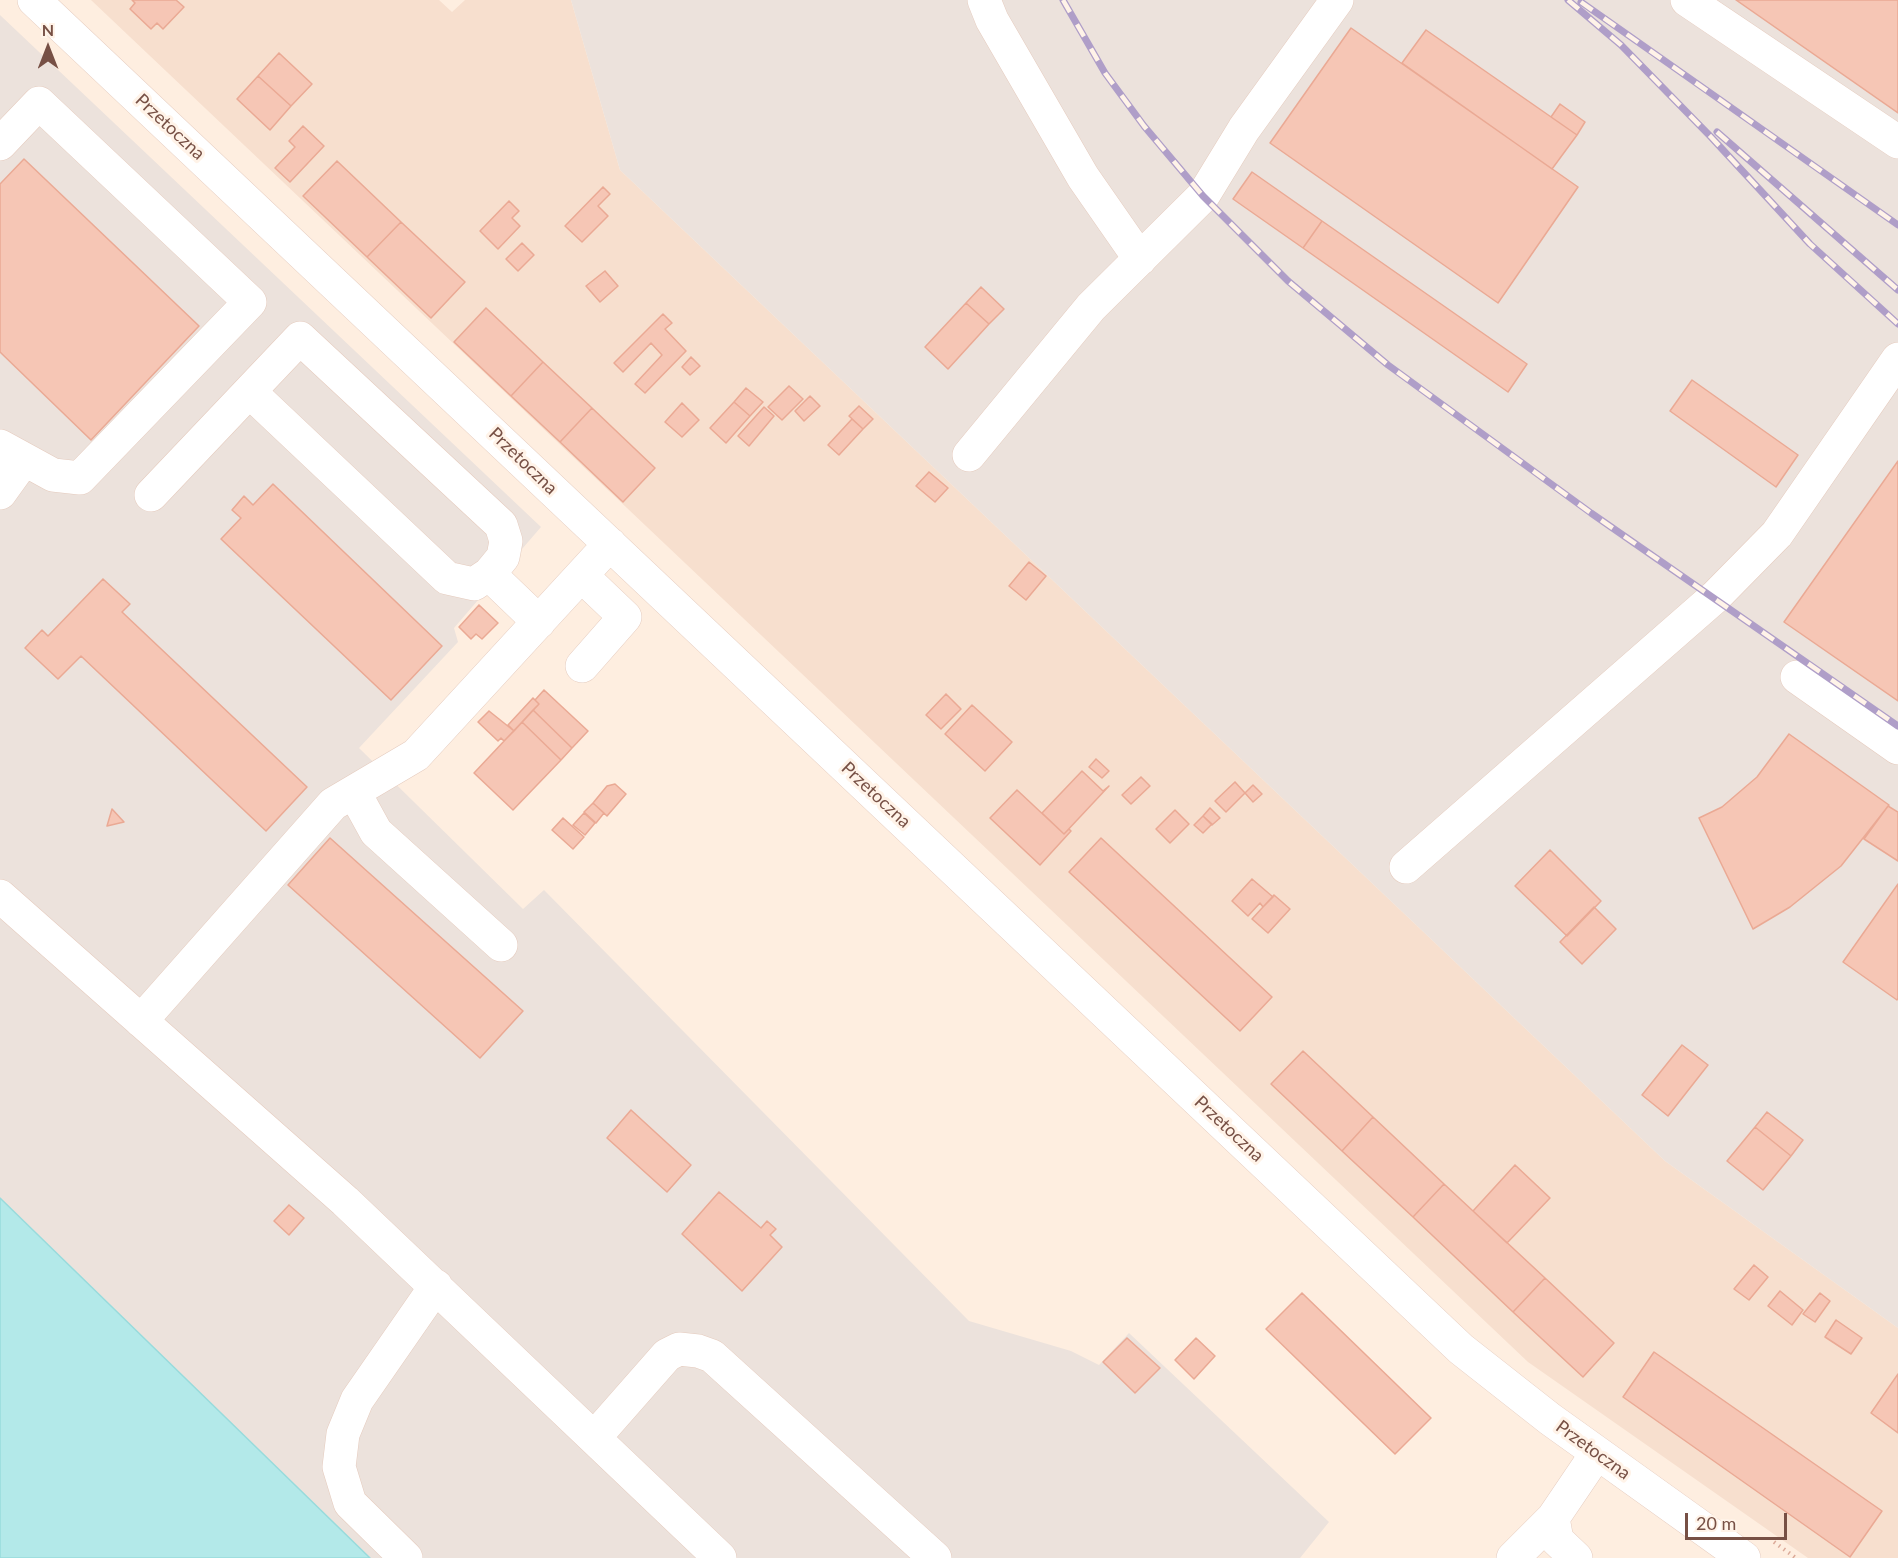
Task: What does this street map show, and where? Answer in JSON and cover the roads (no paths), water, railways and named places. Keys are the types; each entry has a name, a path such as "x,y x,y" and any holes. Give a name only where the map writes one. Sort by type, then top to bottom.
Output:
{"street":[{"name":"Przetoczna","path":"34,0 1461,1348 1497,1380 1744,1558"},
{"path":"984,0 992,20 1083,177 1140,259"},
{"path":"969,455 1091,307 1203,196 1244,129 1337,0"},
{"path":"1687,0 1898,142"},
{"path":"0,144 39,102 250,302 80,477 53,475 11,454 0,493"},
{"path":"151,495 300,338 501,525 506,542 502,557 489,574 474,584 447,578 250,392"},
{"path":"1406,867 1715,597 1777,534 1898,359"},
{"path":"141,1021 333,804 416,755 610,544"},
{"path":"489,574 539,622"},
{"path":"582,576 625,617 582,666"},
{"path":"1797,677 1898,748"},
{"path":"354,792 376,832 501,945"},
{"path":"0,896 436,1286 720,1558"},
{"path":"406,1558 350,1503 339,1467 343,1434 357,1400 436,1286"},
{"path":"594,1438 667,1355 679,1349 698,1351 712,1356 935,1558"},
{"path":"1513,1558 1553,1518 1597,1453"},
{"path":"1553,1518 1557,1540 1576,1558"}],"water":[{"path":"0,1198 370,1558 0,1558"}],"railway":[{"path":"1063,0 1105,73 1144,126 1203,196 1288,281 1388,365 1591,513 1898,726"},
{"path":"1568,0 1621,45 1711,137 1810,244 1898,324"},
{"path":"1581,2 1898,225"},
{"path":"1717,132 1898,290"}]}
